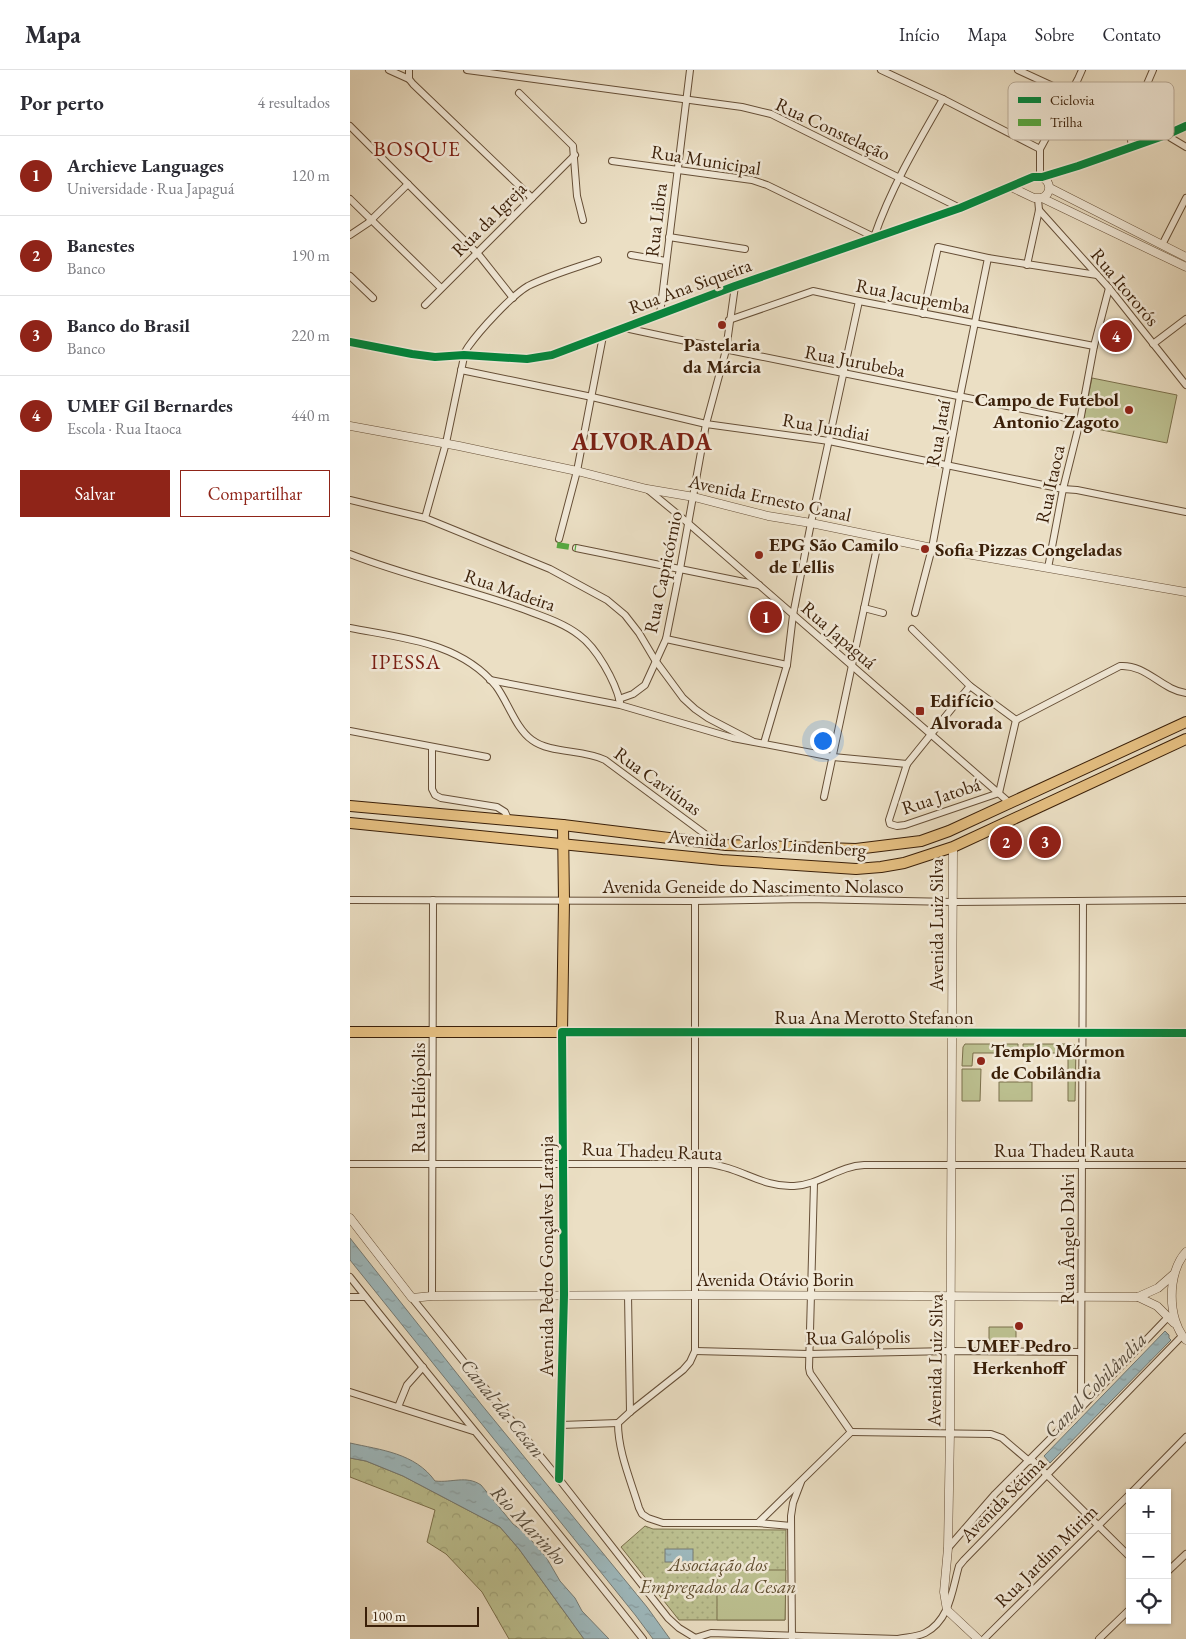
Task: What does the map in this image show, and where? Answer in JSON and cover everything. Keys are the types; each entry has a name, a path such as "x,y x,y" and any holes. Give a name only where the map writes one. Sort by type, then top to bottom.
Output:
{"main road":[{"name":"Avenida Carlos Lindenberg","path":"350,806 563,826 718,844 826,849 887,846 921,841 949,831 1186,722"},
{"name":"Avenida Carlos Lindenberg","path":"350,823 722,860 856,869 904,863 953,847 1186,740"},
{"name":"Avenida Pedro Gonçalves Laranja","path":"562,1032 563,826"},
{"name":"Rua Ana Merotto Stefanon","path":"350,1032 562,1032"}],"street":[{"path":"390,70 409,79 415,87 532,198"},
{"path":"409,70 409,79"},
{"name":"Rua Constelação","path":"467,70 500,72 742,107 771,114 960,208"},
{"name":"Rua Libra","path":"660,314 690,70"},
{"path":"881,70 1008,133"},
{"path":"1018,70 1044,82"},
{"path":"1076,82 1082,70"},
{"path":"1148,82 1153,70"},
{"path":"519,93 572,144 575,155 577,196 583,220"},
{"path":"874,237 898,177 943,99"},
{"path":"350,126 477,252 513,298"},
{"path":"1174,132 1186,126"},
{"path":"1023,140 1040,149"},
{"path":"1045,140 1040,149 1041,176 1049,186 1186,257"},
{"path":"1131,140 1132,147"},
{"path":"1027,265 1038,210 1037,198 1027,185 1031,179 1062,171 1154,140"},
{"path":"1173,140 1186,147"},
{"name":"Rua da Igreja","path":"425,305 575,155"},
{"name":"Rua Municipal","path":"612,161 760,182 874,237"},
{"path":"1037,198 1046,196 1049,186 1062,171"},
{"name":"Rua Ana Siqueira","path":"350,342 420,356 464,355 527,359 552,355 735,286 960,208 1031,179"},
{"path":"350,235 371,220 408,184"},
{"path":"1011,187 1037,198 1054,202 1186,267"},
{"path":"1162,245 1186,198"},
{"path":"350,199 441,288"},
{"name":"Rua Itororós","path":"1038,210 1109,288 1186,385"},
{"path":"669,238 745,249"},
{"path":"923,314 938,247 1027,265 1097,275"},
{"path":"631,256 666,261"},
{"name":"Rua Jataí","path":"915,613 932,548 988,258"},
{"path":"426,518 446,443 464,355 470,344 513,298 536,283 598,260"},
{"path":"350,276 373,298"},
{"name":"Rua Capricórnio","path":"619,702 645,685 666,639 694,497 706,424 726,350 735,286"},
{"name":"Rua Itaoca","path":"1048,568 1063,489 1080,421 1094,346 1109,288"},
{"name":"Rua Jacupemba","path":"730,320 812,291 1094,346"},
{"path":"764,743 787,664 793,615 811,523 859,301"},
{"path":"1153,344 1186,319"},
{"name":"Rua Jurubeba","path":"625,328 842,374 1080,421"},
{"path":"559,539 577,471 603,336"},
{"name":"Rua Jundiai","path":"461,370 592,397 706,424 829,441 947,466 1186,512"},
{"name":"Avenida Ernesto Canal","path":"350,426 446,443 577,471 647,490 694,497 768,516 932,548 1186,592"},
{"name":"Rua Japaguá","path":"647,490 688,523 1011,804"},
{"path":"350,500 426,518 550,569 607,600 625,616 639,633 655,660 683,698 708,718 752,741"},
{"path":"824,797 879,538"},
{"path":"576,548 759,585"},
{"name":"Rua Madeira","path":"350,554 492,598 560,623 580,636 594,649 606,669 619,702"},
{"path":"864,608 883,613"},
{"name":"Rua Caviúnas","path":"350,628 443,648 468,661 490,680 502,694 524,733 533,741 544,746 597,756 608,761 718,844"},
{"path":"912,629 970,686 1016,720 1120,666 1128,666 1140,670 1186,693"},
{"path":"666,639 787,664"},
{"path":"490,680 619,702 733,738 833,757 907,764"},
{"name":"Rua Jatobá","path":"970,686 907,764 889,820 890,824 897,826 913,823 999,793 1016,720"},
{"path":"350,731 487,757"},
{"path":"432,747 432,789 435,795 441,798 497,807 505,812 509,822"},
{"name":"Avenida Luiz Silva","path":"947,1610 944,1592 948,1548 952,1296 953,847"},
{"name":"Avenida Geneide do Nascimento Nolasco","path":"350,900 807,900 953,902 1186,900"},
{"name":"Rua Heliópolis","path":"432,1296 433,900"},
{"path":"561,1425 618,1423 684,1370 695,1351 695,901"},
{"name":"Rua Ângelo Dalvi","path":"1075,1414 1081,1398 1083,901"},
{"name":"Rua Ana Merotto Stefanon","path":"562,1032 1186,1033"},
{"name":"Avenida Pedro Gonçalves Laranja","path":"559,1479 564,1295 562,1032"},
{"name":"Rua Thadeu Rauta","path":"350,1164 695,1163 721,1166 763,1181 778,1185 794,1186 814,1183 849,1167 859,1165 1186,1165"},
{"path":"814,1183 808,1354 810,1373 851,1432"},
{"path":"350,1218 668,1618 679,1628 696,1638 711,1633 898,1639 925,1633 934,1626 947,1610 978,1639"},
{"path":"1175,1324 1174,1274 1186,1252"},
{"name":"Avenida Otávio Borin","path":"1138,1297 1158,1288 1174,1274"},
{"path":"350,1277 532,1503 611,1597 643,1639"},
{"name":"Avenida Otávio Borin","path":"412,1298 432,1296 695,1294 1138,1297 1157,1306 1169,1316 1184,1338"},
{"path":"628,1295 630,1412"},
{"path":"350,1297 365,1297"},
{"name":"Rua Ângelo Dalvi","path":"948,1548 995,1494 1169,1316"},
{"name":"Avenida Sétima","path":"947,1610 960,1566 964,1560 1184,1338"},
{"name":"Rua Galópolis","path":"695,1351 808,1354 950,1351 1081,1352"},
{"path":"398,1408 408,1385 422,1367"},
{"path":"350,1392 474,1431"},
{"path":"1081,1398 1090,1398"},
{"path":"618,1423 621,1449 639,1508 642,1514 648,1518 663,1523 792,1526"},
{"path":"758,1524 851,1432 995,1434 1048,1476 1126,1553"},
{"name":"Rua Jardim Mirim","path":"1134,1489 1186,1437"},
{"path":"792,1637 792,1503 801,1482"},
{"name":"Rua Jardim Mirim","path":"984,1639 1126,1497"},
{"path":"1171,1568 1186,1554"},
{"path":"1100,1639 1126,1613"}],"green space":[{"name":"Campo de Futebol Antonio Zagoto","path":"1092,378 1177,395 1167,443 1082,426"},
{"path":"965,1044 1018,1044 1018,1053 973,1053 972,1066 962,1066 963,1047"},
{"path":"1023,1044 1073,1044 1076,1046 1075,1101 1068,1101 1068,1053 1023,1053"},
{"path":"962,1069 981,1069 980,1101 962,1101"},
{"path":"999,1082 1032,1082 1032,1101 999,1101"},
{"path":"989,1327 1016,1327 1016,1345 989,1344"},
{"path":"350,1458 366,1461 403,1476 500,1527 519,1549 584,1639 509,1639 482,1592 446,1554 427,1542 435,1510 350,1477"},
{"name":"Associação dos Empregados da Cesan","path":"645,1526 653,1529 786,1530 785,1620 679,1620 621,1547"},
{"path":"717,1570 786,1570 785,1620 717,1620"}],"water":[{"name":"Rio Marinho","path":"350,1238 481,1404 647,1607 670,1639 653,1639 350,1260"},
{"path":"1165,1331 1171,1340 1050,1463 1044,1456"},
{"path":"350,1443 397,1454 418,1464 435,1481 470,1480 481,1485 513,1524 524,1532 546,1557 560,1581 575,1598 582,1611 609,1639 584,1639 519,1549 500,1527 403,1476 366,1461 350,1458"},
{"path":"665,1549 693,1549 693,1562 665,1562"}],"marked path":[{"path":"557,545 576,548"}],"cycle path":[{"path":"1174,131 1186,126"},
{"path":"350,342 435,357 464,355 527,359 552,355 735,286 960,208 1033,177 1042,177 1078,166 1152,140"},
{"path":"559,1479 564,1295 562,1032 1186,1033"}],"place":[{"name":"Pastelaria da Márcia","path":"722,325"},
{"name":"UMEF Gil Bernardes","path":"1116,336"},
{"name":"Campo de Futebol Antonio Zagoto","path":"1129,410"},
{"name":"Sofia Pizzas Congeladas","path":"925,549"},
{"name":"EPG São Camilo de Lellis","path":"759,555"},
{"name":"Archieve Languages","path":"766,617"},
{"name":"Edifício Alvorada","path":"920,711"},
{"name":"Banestes","path":"1006,842"},
{"name":"Banco do Brasil","path":"1045,842"},
{"name":"Templo Mórmon de Cobilândia","path":"981,1061"},
{"name":"UMEF Pedro Herkenhoff","path":"1019,1326"}],"district":[{"name":"BOSQUE","path":"417,148"},
{"name":"ALVORADA","path":"642,441"},
{"name":"IPESSA","path":"406,661"}],"water label":[{"name":"Canal Cobilândia","path":"1095,1385"},
{"name":"Canal da Cesan","path":"503,1408"}]}
